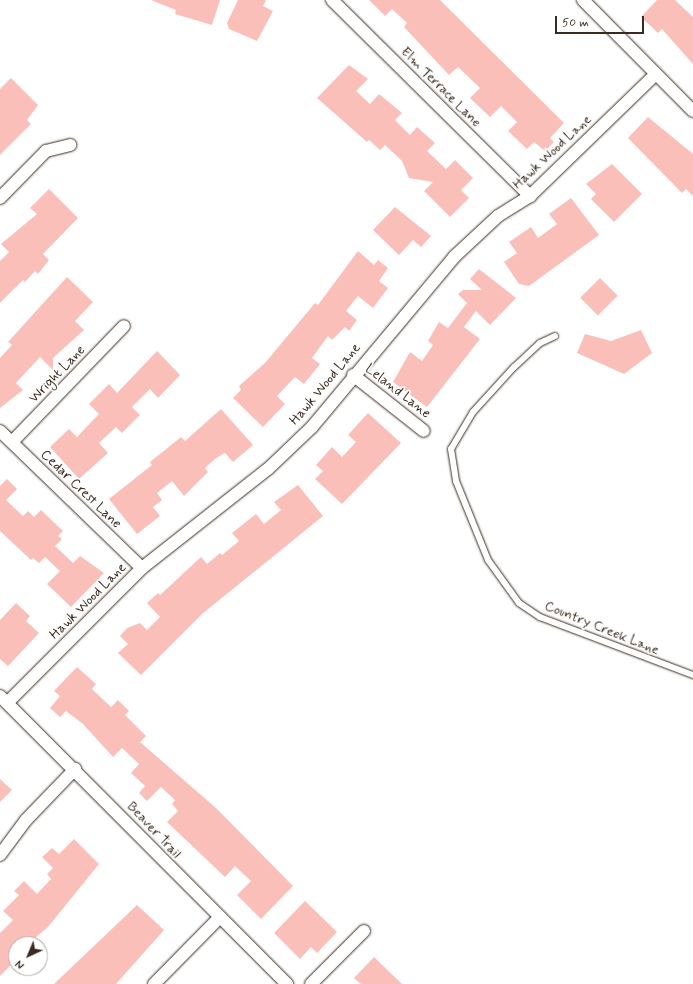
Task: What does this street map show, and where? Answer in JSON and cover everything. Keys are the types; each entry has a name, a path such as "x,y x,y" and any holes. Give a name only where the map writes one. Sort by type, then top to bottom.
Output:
{"street":[{"name":"Elm Terrace Lane","path":"332,0 530,196"},
{"path":"583,0 693,111"},
{"name":"Hawk Wood Lane","path":"4,700 142,568 268,469 312,426 353,375 454,257 498,216 530,196 656,74"},
{"path":"0,198 46,151 70,145"},
{"name":"Wright Lane","path":"12,442 124,326"},
{"name":"Leland Lane","path":"353,375 424,431"},
{"name":"Cedar Crest Lane","path":"0,431 142,568"},
{"name":"Beaver Trail","path":"4,700 75,770 219,918 287,984"},
{"path":"0,855 26,820 75,770"},
{"path":"154,984 219,918"},
{"path":"311,984 364,931"}],"lane":[{"name":"Country Creek Lane","path":"555,336 540,343 514,367 473,412 451,448 456,481 488,560 519,604 540,617 693,676"}],"building":[{"path":"151,0 220,0 212,25 175,14 176,10"},
{"path":"238,0 266,0 263,6 273,11 257,41 229,29 227,23"},
{"path":"369,0 440,0 564,123 550,138 554,142 545,151 534,142 527,149 508,131 517,122 501,106 490,117 470,98 480,88 458,67 449,75 404,27 407,23 392,9 385,16"},
{"path":"657,0 675,0 693,17 693,64 662,29 658,33 641,17"},
{"path":"349,65 368,79 356,91 370,104 379,94 402,113 395,120 410,135 417,127 435,143 427,151 446,169 455,160 473,178 461,190 469,198 450,217 424,191 433,182 409,178 402,161 385,145 380,150 369,140 367,142 317,98"},
{"path":"11,78 38,105 27,120 31,124 0,155 0,89"},
{"path":"648,117 693,154 693,196 686,189 682,193 628,138"},
{"path":"612,164 642,194 614,222 591,199 596,194 586,184"},
{"path":"49,189 78,218 43,254 49,260 38,274 35,271 25,282 23,280 0,303 0,261 9,252 1,244 37,214 30,208"},
{"path":"571,198 599,235 529,286 519,284 504,262 517,253 509,242 531,227 538,238 557,224 549,214"},
{"path":"395,207 431,236 421,247 413,240 399,255 373,230"},
{"path":"358,251 374,265 378,260 388,268 379,281 388,288 373,308 358,296 346,311 357,320 349,331 345,327 332,340 328,336 312,358 320,364 304,384 295,377 277,396 285,404 263,427 233,398 241,390 239,386 265,363 315,303 318,305"},
{"path":"479,269 516,298 490,325 476,311 464,327 480,339 427,407 393,382 410,352 422,361 433,345 428,341 439,322 448,328 467,303 458,294 463,290 482,290 470,279"},
{"path":"67,277 93,302 75,321 84,330 53,358 53,370 40,357 16,383 23,390 0,408 0,358 12,345 8,342"},
{"path":"600,278 618,296 598,315 580,298"},
{"path":"641,330 652,353 624,374 577,353 585,334 611,341"},
{"path":"157,351 180,375 158,398 150,389 132,407 140,415 122,433 116,427 99,443 108,453 79,479 50,447 69,429 77,437 99,414 89,404 109,384 117,393"},
{"path":"221,409 253,445 233,462 225,453 216,458 205,468 208,472 184,496 172,481 157,493 162,500 153,507 160,516 137,534 109,499 152,465 150,462 181,437 185,441"},
{"path":"368,413 401,443 342,504 315,479 323,471 316,465 332,447 342,457 356,442 348,435"},
{"path":"7,479 17,489 6,500 23,516 28,511 34,517 41,510 63,531 58,536 62,539 55,546 73,563 80,556 104,573 71,607 47,584 60,571 45,557 39,563 33,558 31,560 0,531 0,486"},
{"path":"298,485 323,516 202,614 141,675 118,653 128,644 120,636 127,628 140,623 147,630 160,617 147,603 158,593 160,595 201,557 207,564 220,553 222,555 239,541 232,533 256,514 264,524 281,510 274,502"},
{"path":"16,603 30,616 26,621 39,633 8,666 0,659 0,620"},
{"path":"77,667 96,684 92,689 111,707 118,700 129,711 125,715 146,736 140,742 216,808 293,886 261,919 237,895 251,881 235,866 225,877 167,822 178,811 172,804 175,800 161,787 147,801 139,793 145,786 131,773 139,764 122,748 113,757 83,724 66,711 60,717 50,708 60,696 54,691"},
{"path":"0,779 12,790 0,802"},
{"path":"74,839 99,864 48,927 37,936 8,936 8,968 0,976 0,933 13,920 3,911 19,895 14,891 24,881 37,894 51,879 47,874 53,868 42,857 52,848 59,854"},
{"path":"305,901 337,932 317,953 311,947 300,959 274,933"},
{"path":"137,905 164,930 116,984 54,984"},
{"path":"374,957 402,984 361,984 354,978"}]}
